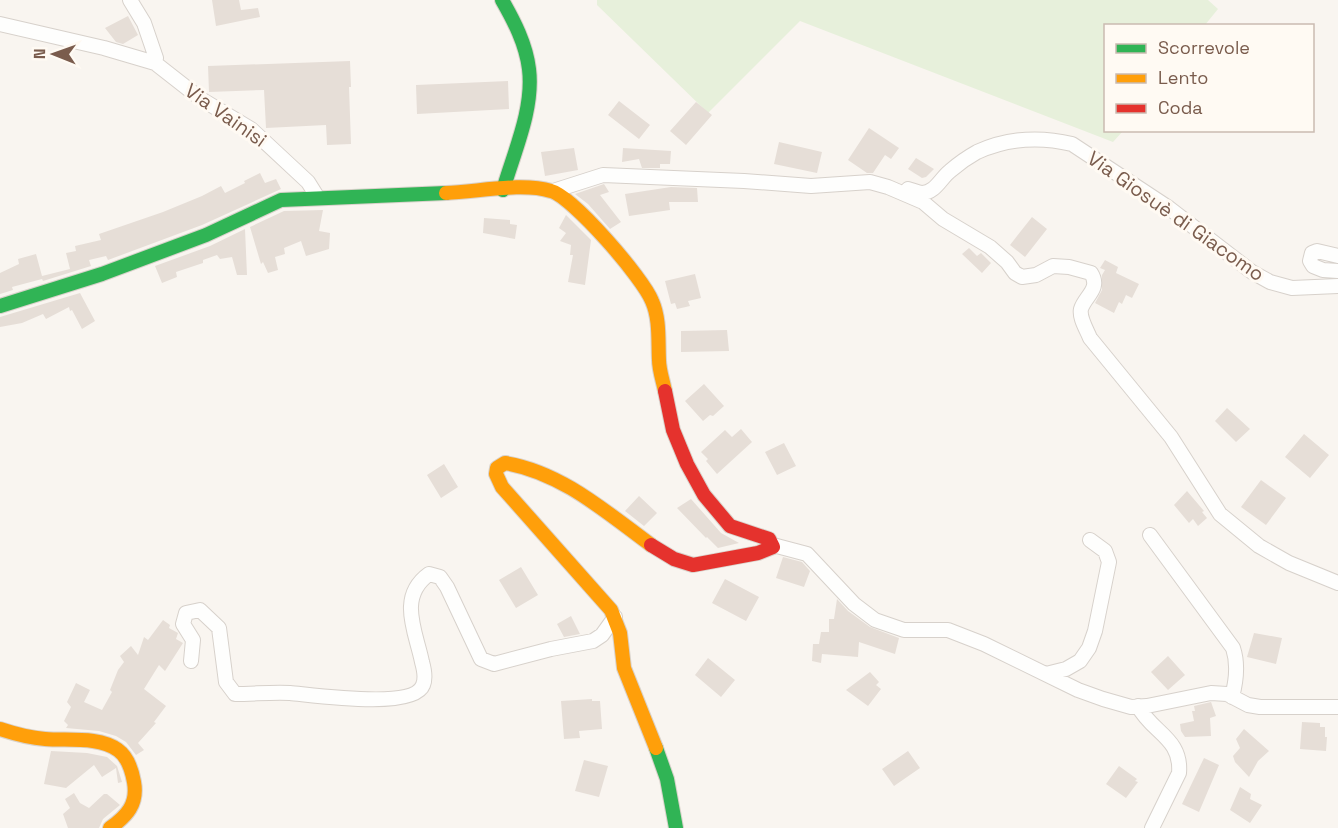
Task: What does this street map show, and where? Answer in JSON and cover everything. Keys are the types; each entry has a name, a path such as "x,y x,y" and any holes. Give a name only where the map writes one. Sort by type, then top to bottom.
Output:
{"street":[{"path":"129,0 144,23 156,58 154,63"},
{"path":"502,0 516,23 529,70 525,111 503,190"},
{"name":"Via Vainisi","path":"0,24 104,48 154,63 201,99 251,129 308,182 318,198"},
{"name":"Via Giosuè di Giacomo","path":"888,187 923,193 933,189 949,171 976,153 1023,139 1057,140 1072,144 1169,208 1252,273 1270,282 1292,288 1338,286"},
{"name":"Via Giosuè di Giacomo","path":"553,192 603,175 811,186 870,182 923,202 943,219 979,238 1022,277 1036,275 1053,266 1069,267 1091,273 1095,279 1094,287 1081,310 1082,320 1090,338 1171,437 1220,514 1259,546 1289,563 1338,583"},
{"path":"0,306 102,274 196,239 281,200 527,188 553,192 580,212 628,265 653,302 658,326 659,363 673,430 687,464 704,495 730,526 753,536 770,539 773,545 807,554 854,604 875,620 904,630 948,630 984,644 1103,699 1131,707 1211,693 1227,694 1248,705 1260,707 1338,707"},
{"path":"1338,256 1317,252 1312,253 1310,261 1313,266 1323,270 1338,271"},
{"path":"676,828 675,814 661,762 624,668 620,633 615,617 502,487 496,474 497,468 508,463 519,465 576,491 597,503 655,549 681,561 696,565 703,564 726,557 762,552 773,545"},
{"path":"1150,535 1233,648 1236,655 1232,697"},
{"path":"1046,674 1066,669 1080,661 1089,648 1095,631 1109,562 1105,551 1090,540"},
{"path":"191,661 194,640 183,624 186,613 200,610 219,628 226,682 235,694 288,693 347,699 397,699 419,691 423,685 425,673 410,612 416,589 422,579 429,574 440,577 447,587 481,659 486,662 501,662 593,641 602,635 615,617"},
{"path":"1138,706 1144,718 1171,741 1180,765 1179,773 1152,828"},
{"path":"0,729 32,738 103,743 118,750 130,766 135,787 135,804 129,813 110,828"}],"green space":[{"path":"597,0 1208,0 1218,9 1206,24 1104,24 1104,132 1122,132 1113,142 800,21 708,113 597,5"}],"building":[{"path":"212,0 239,0 241,10 258,8 260,17 216,26"},
{"path":"128,16 138,35 123,44 116,42 105,28"},
{"path":"350,61 351,144 327,145 326,125 266,128 264,90 209,92 208,66"},
{"path":"508,81 509,109 417,114 416,85"},
{"path":"619,101 650,125 639,139 608,115"},
{"path":"696,102 712,115 686,145 670,131"},
{"path":"869,128 899,148 891,159 885,155 873,173 867,173 848,160"},
{"path":"779,142 822,152 817,173 774,164"},
{"path":"574,148 578,170 545,176 541,152"},
{"path":"623,148 671,151 670,164 660,164 660,168 642,168 639,159 622,162"},
{"path":"916,158 934,169 926,177 922,178 908,169"},
{"path":"260,173 265,183 276,179 281,189 202,225 108,260 106,256 89,260 91,266 43,281 42,279 12,287 13,290 0,294 0,273 19,264 18,259 36,254 42,276 70,269 66,253 76,251 75,246 101,240 99,234 163,212 221,186 225,193"},
{"path":"604,184 609,192 600,195 621,222 610,229 588,204 575,194"},
{"path":"671,187 697,188 698,202 669,202 670,210 629,216 625,194"},
{"path":"323,210 319,231 330,233 329,249 306,256 301,241 284,248 285,254 275,257 278,270 268,273 263,262 261,264 250,227 284,211"},
{"path":"566,215 591,240 585,285 568,282 573,255 570,255 571,245 560,241 566,233 559,228"},
{"path":"1032,217 1047,229 1025,257 1010,245"},
{"path":"484,218 510,220 510,224 517,225 515,239 483,233"},
{"path":"245,229 247,275 237,275 232,257 220,259 217,255 203,260 203,263 176,272 177,277 162,283 155,266 210,246"},
{"path":"969,248 977,256 981,253 991,263 982,273 962,254"},
{"path":"1105,260 1118,267 1116,273 1139,284 1132,298 1126,295 1122,304 1119,302 1114,313 1095,303 1102,290 1102,275 1105,270 1100,268"},
{"path":"695,274 701,298 688,301 690,306 677,309 675,303 671,304 665,281"},
{"path":"80,293 95,321 82,329 69,307 46,319 43,314 22,323 0,327 0,317"},
{"path":"727,330 729,351 681,352 681,331"},
{"path":"704,384 724,406 703,421 685,401"},
{"path":"1227,408 1250,429 1236,442 1215,421"},
{"path":"741,429 752,442 717,474 701,452 725,430 732,437"},
{"path":"1304,434 1329,455 1310,478 1285,457"},
{"path":"784,443 796,466 777,475 765,452"},
{"path":"444,464 458,487 441,498 427,475"},
{"path":"1261,480 1286,498 1266,525 1241,507"},
{"path":"1187,491 1207,518 1198,526 1193,519 1189,523 1174,505"},
{"path":"639,496 657,513 644,526 625,511"},
{"path":"691,499 721,533 739,543 718,548 706,538 677,508"},
{"path":"783,557 802,562 810,571 804,587 776,578"},
{"path":"521,567 538,595 516,608 499,580"},
{"path":"725,579 759,597 746,621 712,603"},
{"path":"837,599 848,611 870,627 899,638 895,654 859,642 858,657 822,654 821,663 812,661 813,644 819,644 821,632 829,632 829,619 834,619"},
{"path":"571,616 580,634 564,637 557,624"},
{"path":"163,620 170,625 169,628 178,633 176,639 183,643 165,671 159,665 144,689 166,706 154,722 156,723 138,743 144,750 136,755 126,742 116,736 99,731 66,728 68,725 64,721 71,707 67,702 76,683 90,690 84,702 102,710 112,692 110,690 118,670 124,662 120,656 131,646 138,655 144,637 148,640"},
{"path":"1254,633 1282,638 1276,664 1247,657"},
{"path":"1168,656 1185,675 1168,690 1151,672"},
{"path":"708,658 735,680 721,697 695,675"},
{"path":"870,672 879,682 876,685 881,689 868,706 846,690"},
{"path":"592,699 592,701 600,701 602,729 579,731 580,738 564,739 561,701"},
{"path":"1211,702 1216,716 1210,718 1211,736 1185,737 1180,724 1194,721 1192,711 1195,711 1194,706"},
{"path":"1302,722 1320,723 1320,727 1325,727 1326,751 1300,749"},
{"path":"1244,729 1269,751 1258,761 1249,777 1235,762 1233,756 1240,748 1236,739"},
{"path":"51,751 87,753 107,757 117,766 122,782 118,783 116,768 102,777 94,765 66,788 44,784"},
{"path":"908,751 920,768 894,786 882,769"},
{"path":"1204,758 1219,765 1199,812 1182,804"},
{"path":"584,760 608,766 599,797 575,791"},
{"path":"1119,766 1138,782 1126,798 1106,784"},
{"path":"1240,787 1251,794 1250,799 1262,805 1250,823 1230,810"},
{"path":"74,793 80,803 89,808 104,794 120,805 103,819 99,828 68,828 63,814 70,808 65,799"}],"traffic: fast":[{"path":"502,0 522,42 529,69 530,84 526,115 503,190"},
{"path":"0,306 102,274 206,235 281,200 446,193"},
{"path":"656,748 667,779 676,828"}],"traffic: slow":[{"path":"446,193 513,187 539,188 551,191 575,207 636,275 652,301 657,322 660,372 665,391"},
{"path":"651,545 600,507 564,484 526,468 505,463 497,468 496,474 502,487 611,610 620,633 624,668 656,748"},
{"path":"0,729 22,736 92,741 118,750 127,760 135,790 130,809 110,828"}],"traffic: jam":[{"path":"651,545 674,559 693,565 758,553 773,547 769,539 730,526 704,495 687,464 673,430 665,391"}]}
